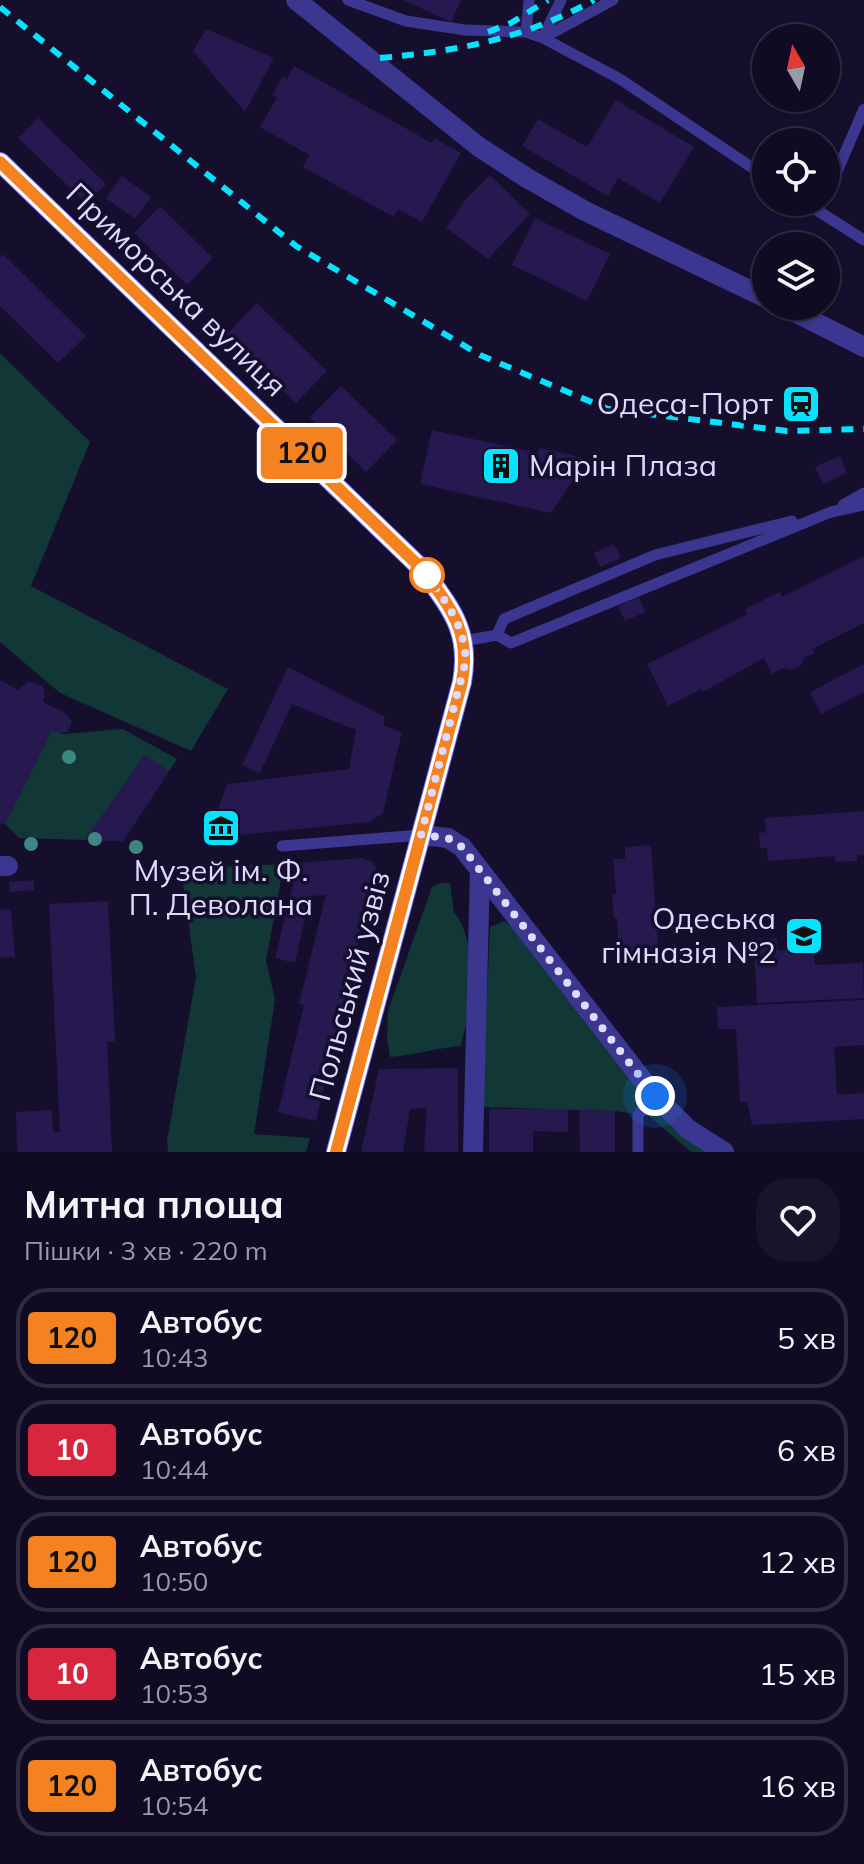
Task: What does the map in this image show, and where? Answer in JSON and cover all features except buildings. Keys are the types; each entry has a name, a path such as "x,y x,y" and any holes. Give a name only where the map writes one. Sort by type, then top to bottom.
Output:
{"main road":[{"name":"Приморська вулиця","path":"0,162 423,570 458,621 464,641"},
{"name":"Польський узвіз","path":"336,1152 462,682 466,660 464,641"}],"street":[{"path":"296,0 479,147 515,171 585,211 752,291"},
{"path":"811,320 864,347"},
{"path":"421,835 455,841 655,1096 688,1129 724,1152"},
{"path":"473,1152 480,871"}],"lane":[{"path":"348,0 406,21 465,30 526,32 543,38 620,79 752,168"},
{"path":"526,32 529,0"},
{"path":"543,38 561,0"},
{"path":"543,38 613,0"},
{"path":"840,165 864,109"},
{"path":"837,216 864,240"},
{"path":"464,641 497,635 511,643 831,512 864,493"},
{"path":"497,635 504,619 655,555 864,505"},
{"path":"282,846 421,835"},
{"path":"638,1152 638,1115 655,1096"}],"green space":[{"path":"0,353 90,442 31,586 228,689 191,751 60,693 0,642"},
{"path":"123,729 177,759 123,841 19,838 5,824 52,730 63,734"},
{"path":"284,864 266,960 275,1000 254,1134 310,1138 306,1152 168,1152 167,1141 196,977 181,869"},
{"path":"450,883 454,913 465,932 470,958 470,1009 461,1046 390,1057 388,1011 432,887"},
{"path":"504,921 516,929 713,1152 691,1152 648,1115 615,1111 482,1107 490,927"}],"railway":[{"path":"488,32 511,23 548,0"},
{"path":"380,58 464,47 516,34 594,0"},
{"path":"0,7 296,246 480,355 608,409 787,431 864,429"}],"bus line":[{"name":"120","path":"0,162 423,570 458,621 466,660 462,682 336,1152"}],"place":[{"name":"Одеса-Порт","path":"801,404"},
{"name":"Марін Плаза","path":"501,466"},
{"name":"Музей ім. Ф. П. Деволана","path":"221,828"},
{"name":"Одеська гімназія №2","path":"804,936"}],"route":[{"path":"427,575 423,570 458,621 466,660 421,835 448,838 462,847 655,1096"}]}
